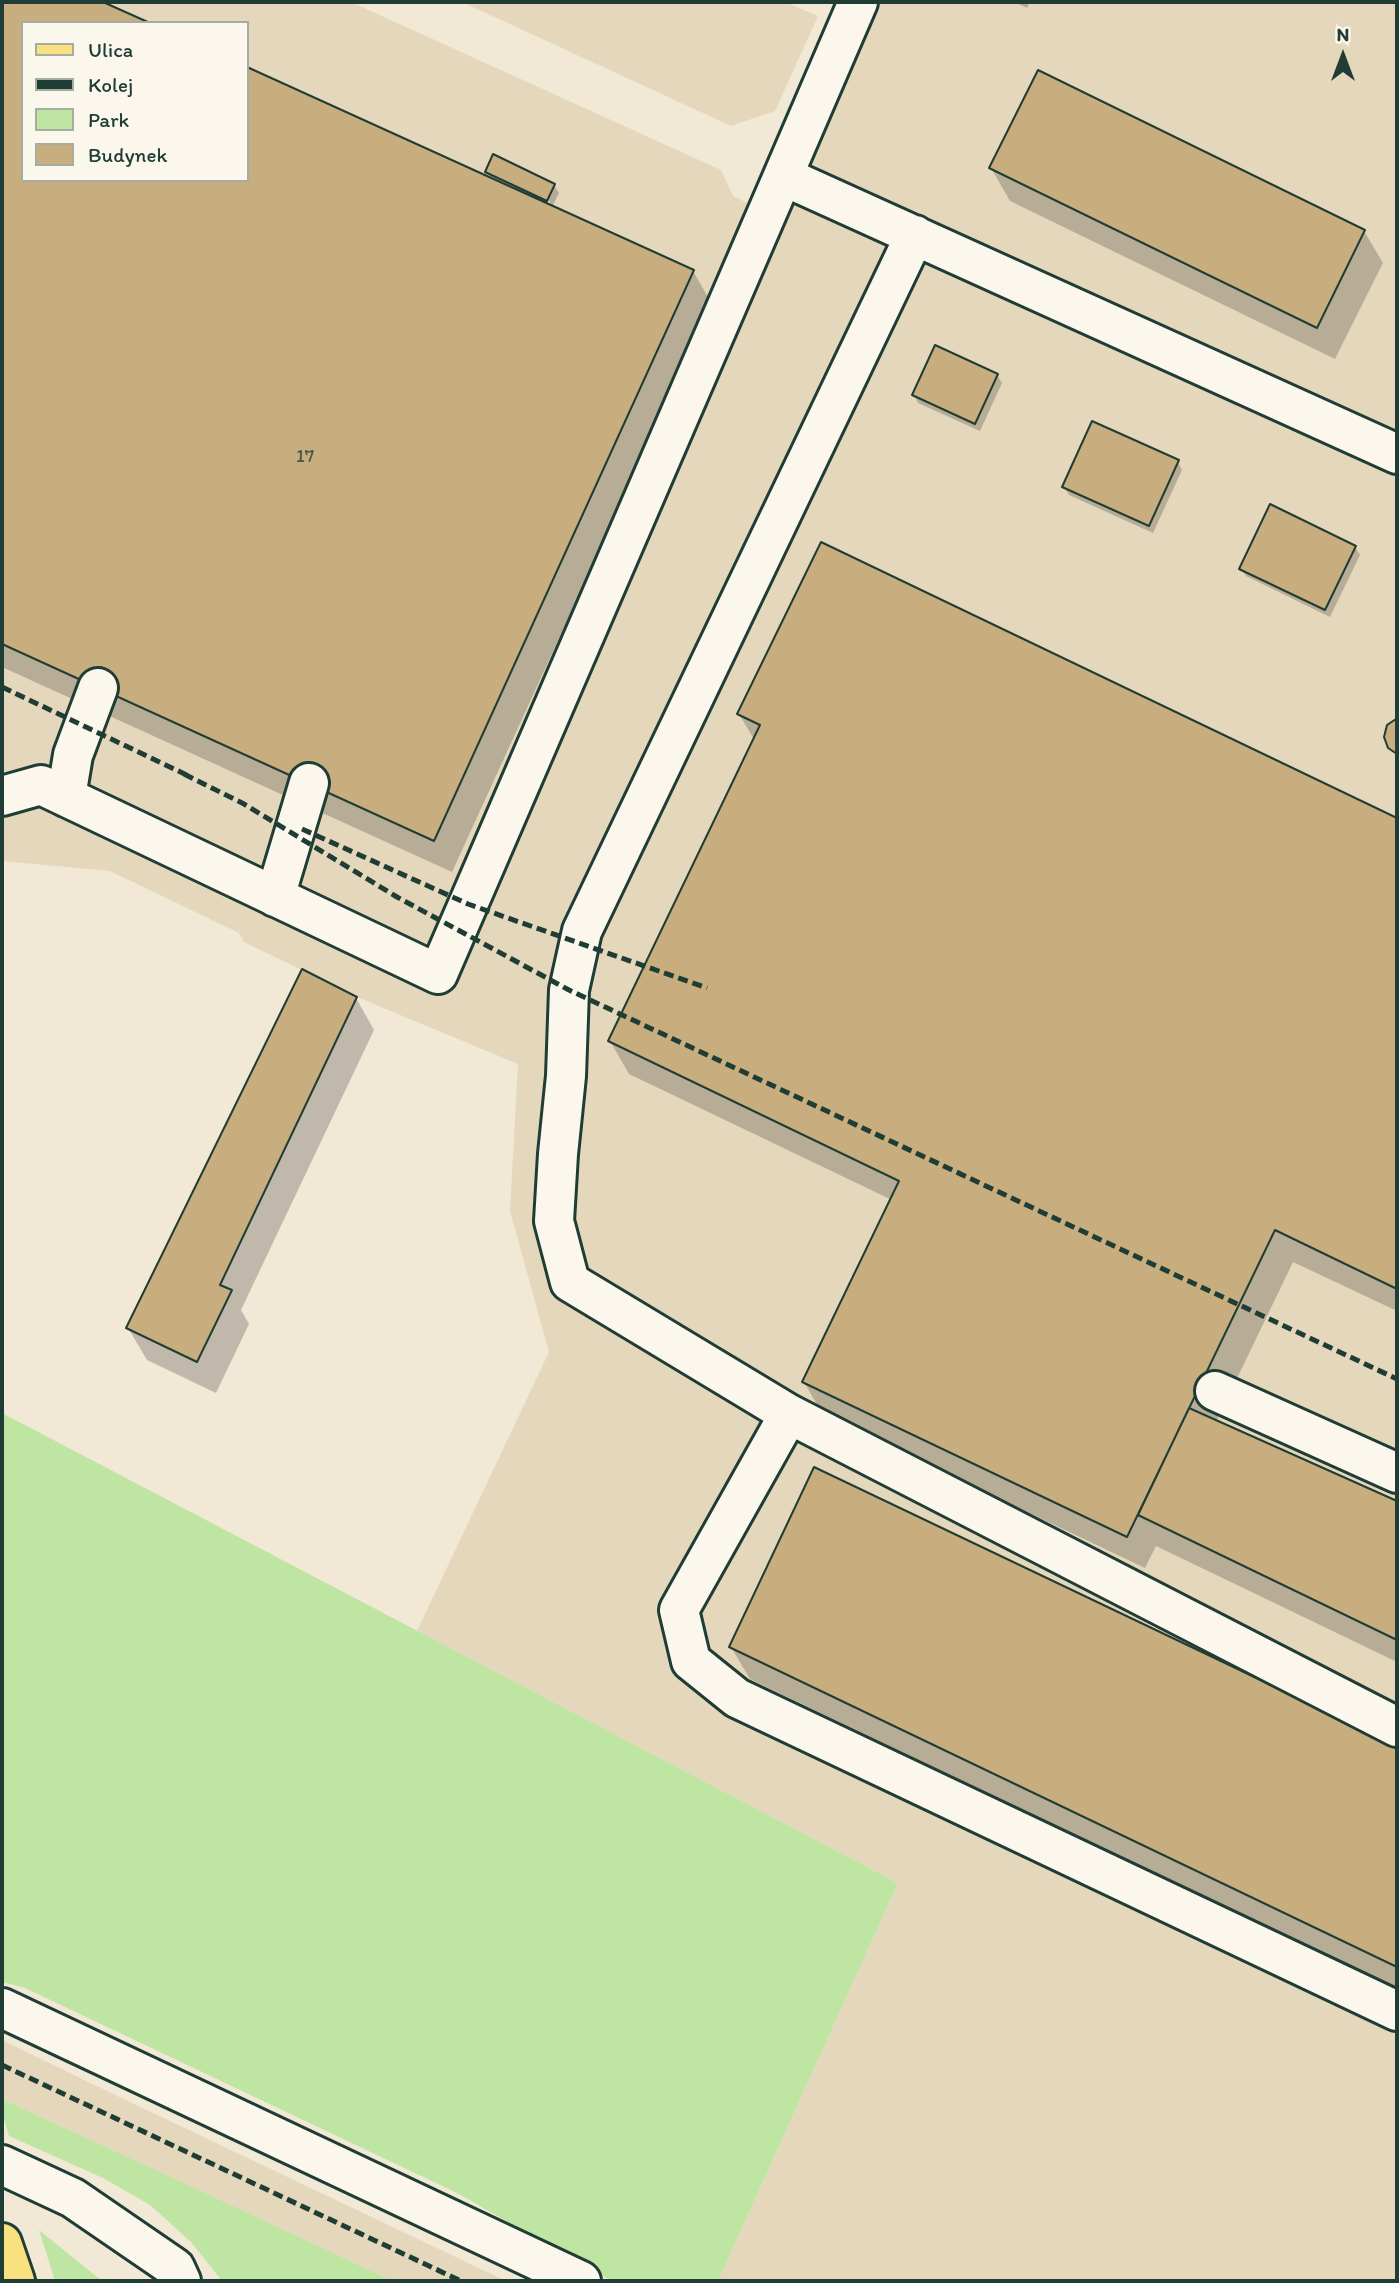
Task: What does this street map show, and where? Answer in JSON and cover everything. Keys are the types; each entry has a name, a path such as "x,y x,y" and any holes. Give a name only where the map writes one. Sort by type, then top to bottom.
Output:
{"street":[{"path":"2,796 41,785 438,974 858,2"},
{"path":"783,176 1397,454"},
{"path":"915,235 582,930 569,990 566,1076 554,1221 570,1282 789,1415 1397,1727"},
{"path":"66,797 74,755 98,688"},
{"path":"275,897 309,783"},
{"path":"1215,1391 1397,1473"},
{"path":"789,1415 679,1610 691,1661 737,1698 1397,2011"},
{"path":"2,2008 581,2281"},
{"path":"2,2165 73,2198 175,2268 181,2281"}],"shaded area":[{"path":"2,2 351,2 721,170 733,196 783,221 818,149 878,2 1397,2 1397,2281 718,2281 898,1883 417,1631 549,1352 510,1211 518,1064 357,997 244,942 239,933 110,871 2,861"},
{"path":"462,2 785,2 818,16 775,111 731,126"},
{"path":"2,2040 506,2281 393,2281 2,2099"}],"green space":[{"path":"2,1413 898,1883 718,2281 612,2281 457,2193 25,1988 2,1982"},
{"path":"2,2099 393,2281 222,2281 191,2242 150,2205 103,2178 9,2136 2,2112"},
{"path":"39,2230 102,2281 55,2281"}],"building":[{"path":"2,2 103,2 146,21 21,21 21,182 248,182 248,67 694,270 434,841 2,644"},
{"path":"1038,70 1365,230 1317,328 989,168"},
{"path":"493,154 555,184 547,201 485,172"},
{"path":"935,345 998,374 975,424 912,395"},
{"path":"1092,421 1179,460 1149,526 1062,487"},
{"path":"1270,504 1356,546 1325,610 1239,569"},
{"path":"821,542 1397,818 1397,1289 1275,1230 1127,1537 802,1382 899,1181 608,1041 760,725 737,714"},
{"path":"1397,719 1397,754 1388,748 1384,737 1387,725"},
{"path":"302,969 357,997 220,1285 232,1290 197,1362 126,1328"},
{"path":"1189,1408 1397,1501 1397,1640 1138,1515"},
{"path":"814,1467 1397,1745 1397,1967 729,1647"}],"railway":[{"path":"2,687 191,777"},
{"path":"184,774 244,804 397,897 569,990 1397,1379"},
{"path":"302,829 468,904 707,988"},
{"path":"2,2065 461,2281"}]}
